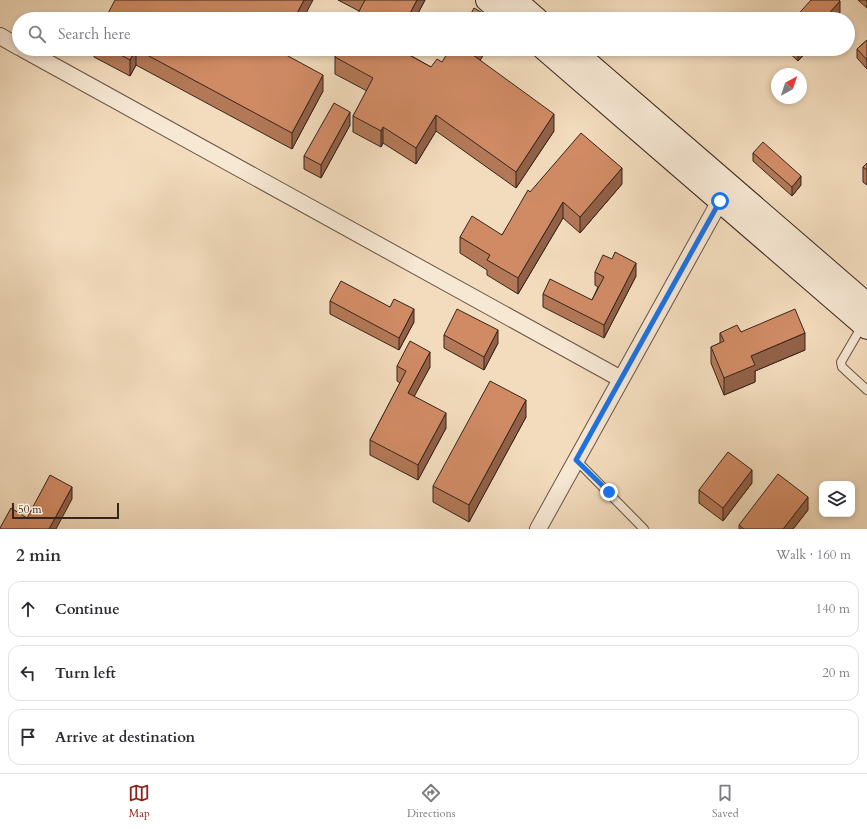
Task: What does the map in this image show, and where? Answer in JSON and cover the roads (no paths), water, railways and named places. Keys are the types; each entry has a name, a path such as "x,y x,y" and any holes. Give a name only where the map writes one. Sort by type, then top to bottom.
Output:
{"main road":[{"path":"487,0 501,12"},
{"path":"515,0 529,12"},
{"path":"552,56 720,201 866,319"},
{"path":"580,56 866,319"}],"street":[{"path":"0,36 12,43"},
{"path":"36,56 620,379"},
{"path":"538,529 720,201"}],"lane":[{"path":"866,319 841,362 842,367 867,390"},
{"path":"576,460 644,529"}]}
